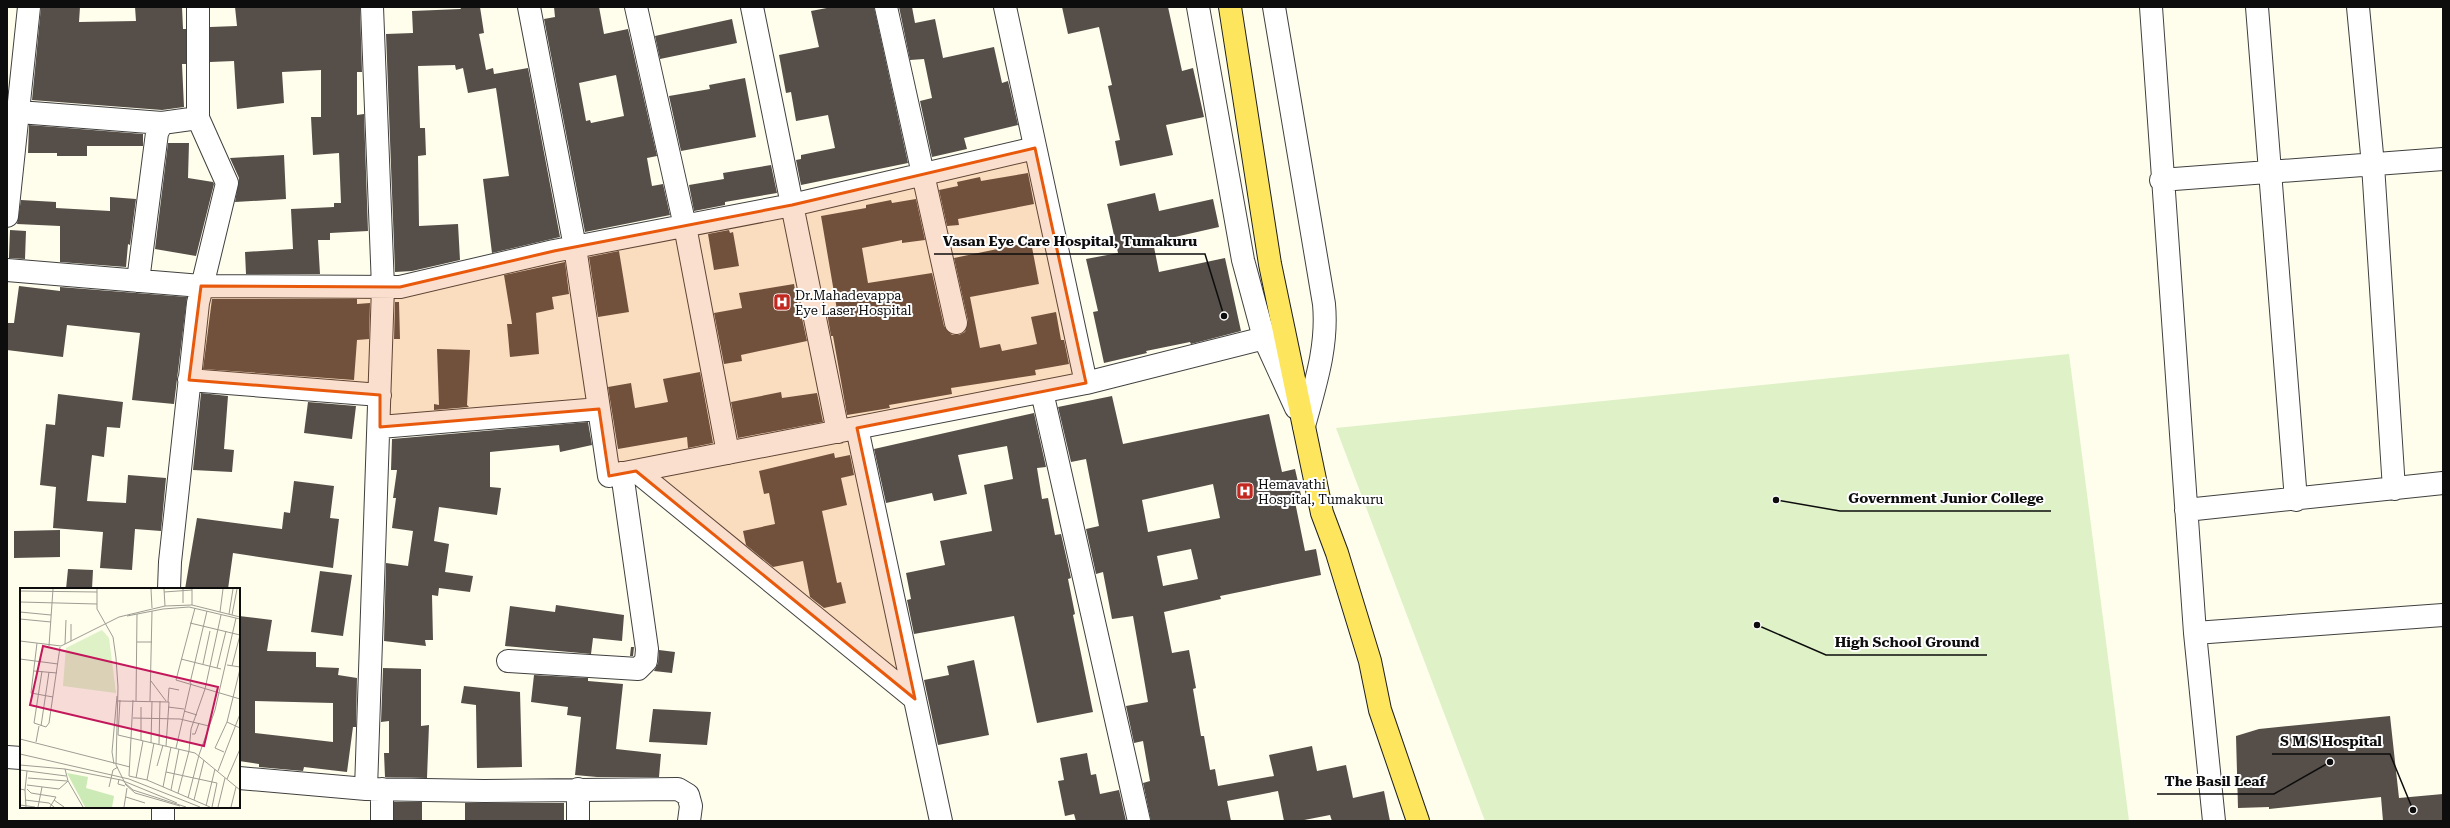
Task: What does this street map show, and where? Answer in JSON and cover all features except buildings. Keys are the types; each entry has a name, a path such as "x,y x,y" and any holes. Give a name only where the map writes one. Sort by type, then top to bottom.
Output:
{"main road":[{"path":"1230,7 1270,264 1274,335 1304,426 1322,513 1337,553 1370,661 1380,710 1418,821"}],"street":[{"path":"7,216 29,7"},
{"path":"169,588 170,562 189,380 201,286 227,183 198,118 198,7"},
{"path":"372,7 372,42 383,287 374,789 382,821"},
{"path":"529,7 575,247 609,476 1042,392 1274,335 1243,260 1198,7"},
{"path":"636,7 685,226 728,453"},
{"path":"752,7 792,205 915,699 941,821"},
{"path":"886,7 956,323"},
{"path":"1005,7 1086,382"},
{"path":"1274,7 1324,304 1326,326 1323,353 1304,426"},
{"path":"2150,7 2161,180 2195,633 2214,821"},
{"path":"2257,7 2296,500"},
{"path":"2358,7 2373,165 2394,489"},
{"path":"19,112 162,123 198,118"},
{"path":"138,280 157,133 162,123"},
{"path":"7,270 201,286 400,287 575,247 792,205 1035,148"},
{"path":"2161,180 2443,159"},
{"path":"189,380 380,395"},
{"path":"1042,392 1138,821"},
{"path":"380,427 599,408"},
{"path":"629,472 915,699"},
{"path":"508,661 638,669 646,661 647,649 629,472"},
{"path":"2186,510 2296,500 2443,483"},
{"path":"2195,633 2443,615"},
{"path":"7,757 20,758"},
{"path":"240,778 374,789 484,791 678,789 688,795 691,806 689,821"},
{"path":"578,789 578,821"},
{"path":"163,808 163,821"}],"highlighted area":[{"path":"1035,148 1086,383 857,428 915,699 636,471 609,476 599,409 380,427 380,395 189,380 201,286 400,287 554,251 792,205"}],"green space":[{"path":"2069,354 2129,821 1485,821 1336,428"}],"place":[{"name":"Dr.Mahadevappa Eye Laser Hospital","path":"782,302"},
{"name":"Vasan Eye Care Hospital, Tumakuru","path":"1224,316"},
{"name":"Hemavathi Hospital, Tumakuru","path":"1245,491"},
{"name":"Government Junior College","path":"1776,500"},
{"name":"High School Ground","path":"1757,625"},
{"name":"The Basil Leaf","path":"2330,762"},
{"name":"S M S Hospital","path":"2413,810"}]}
